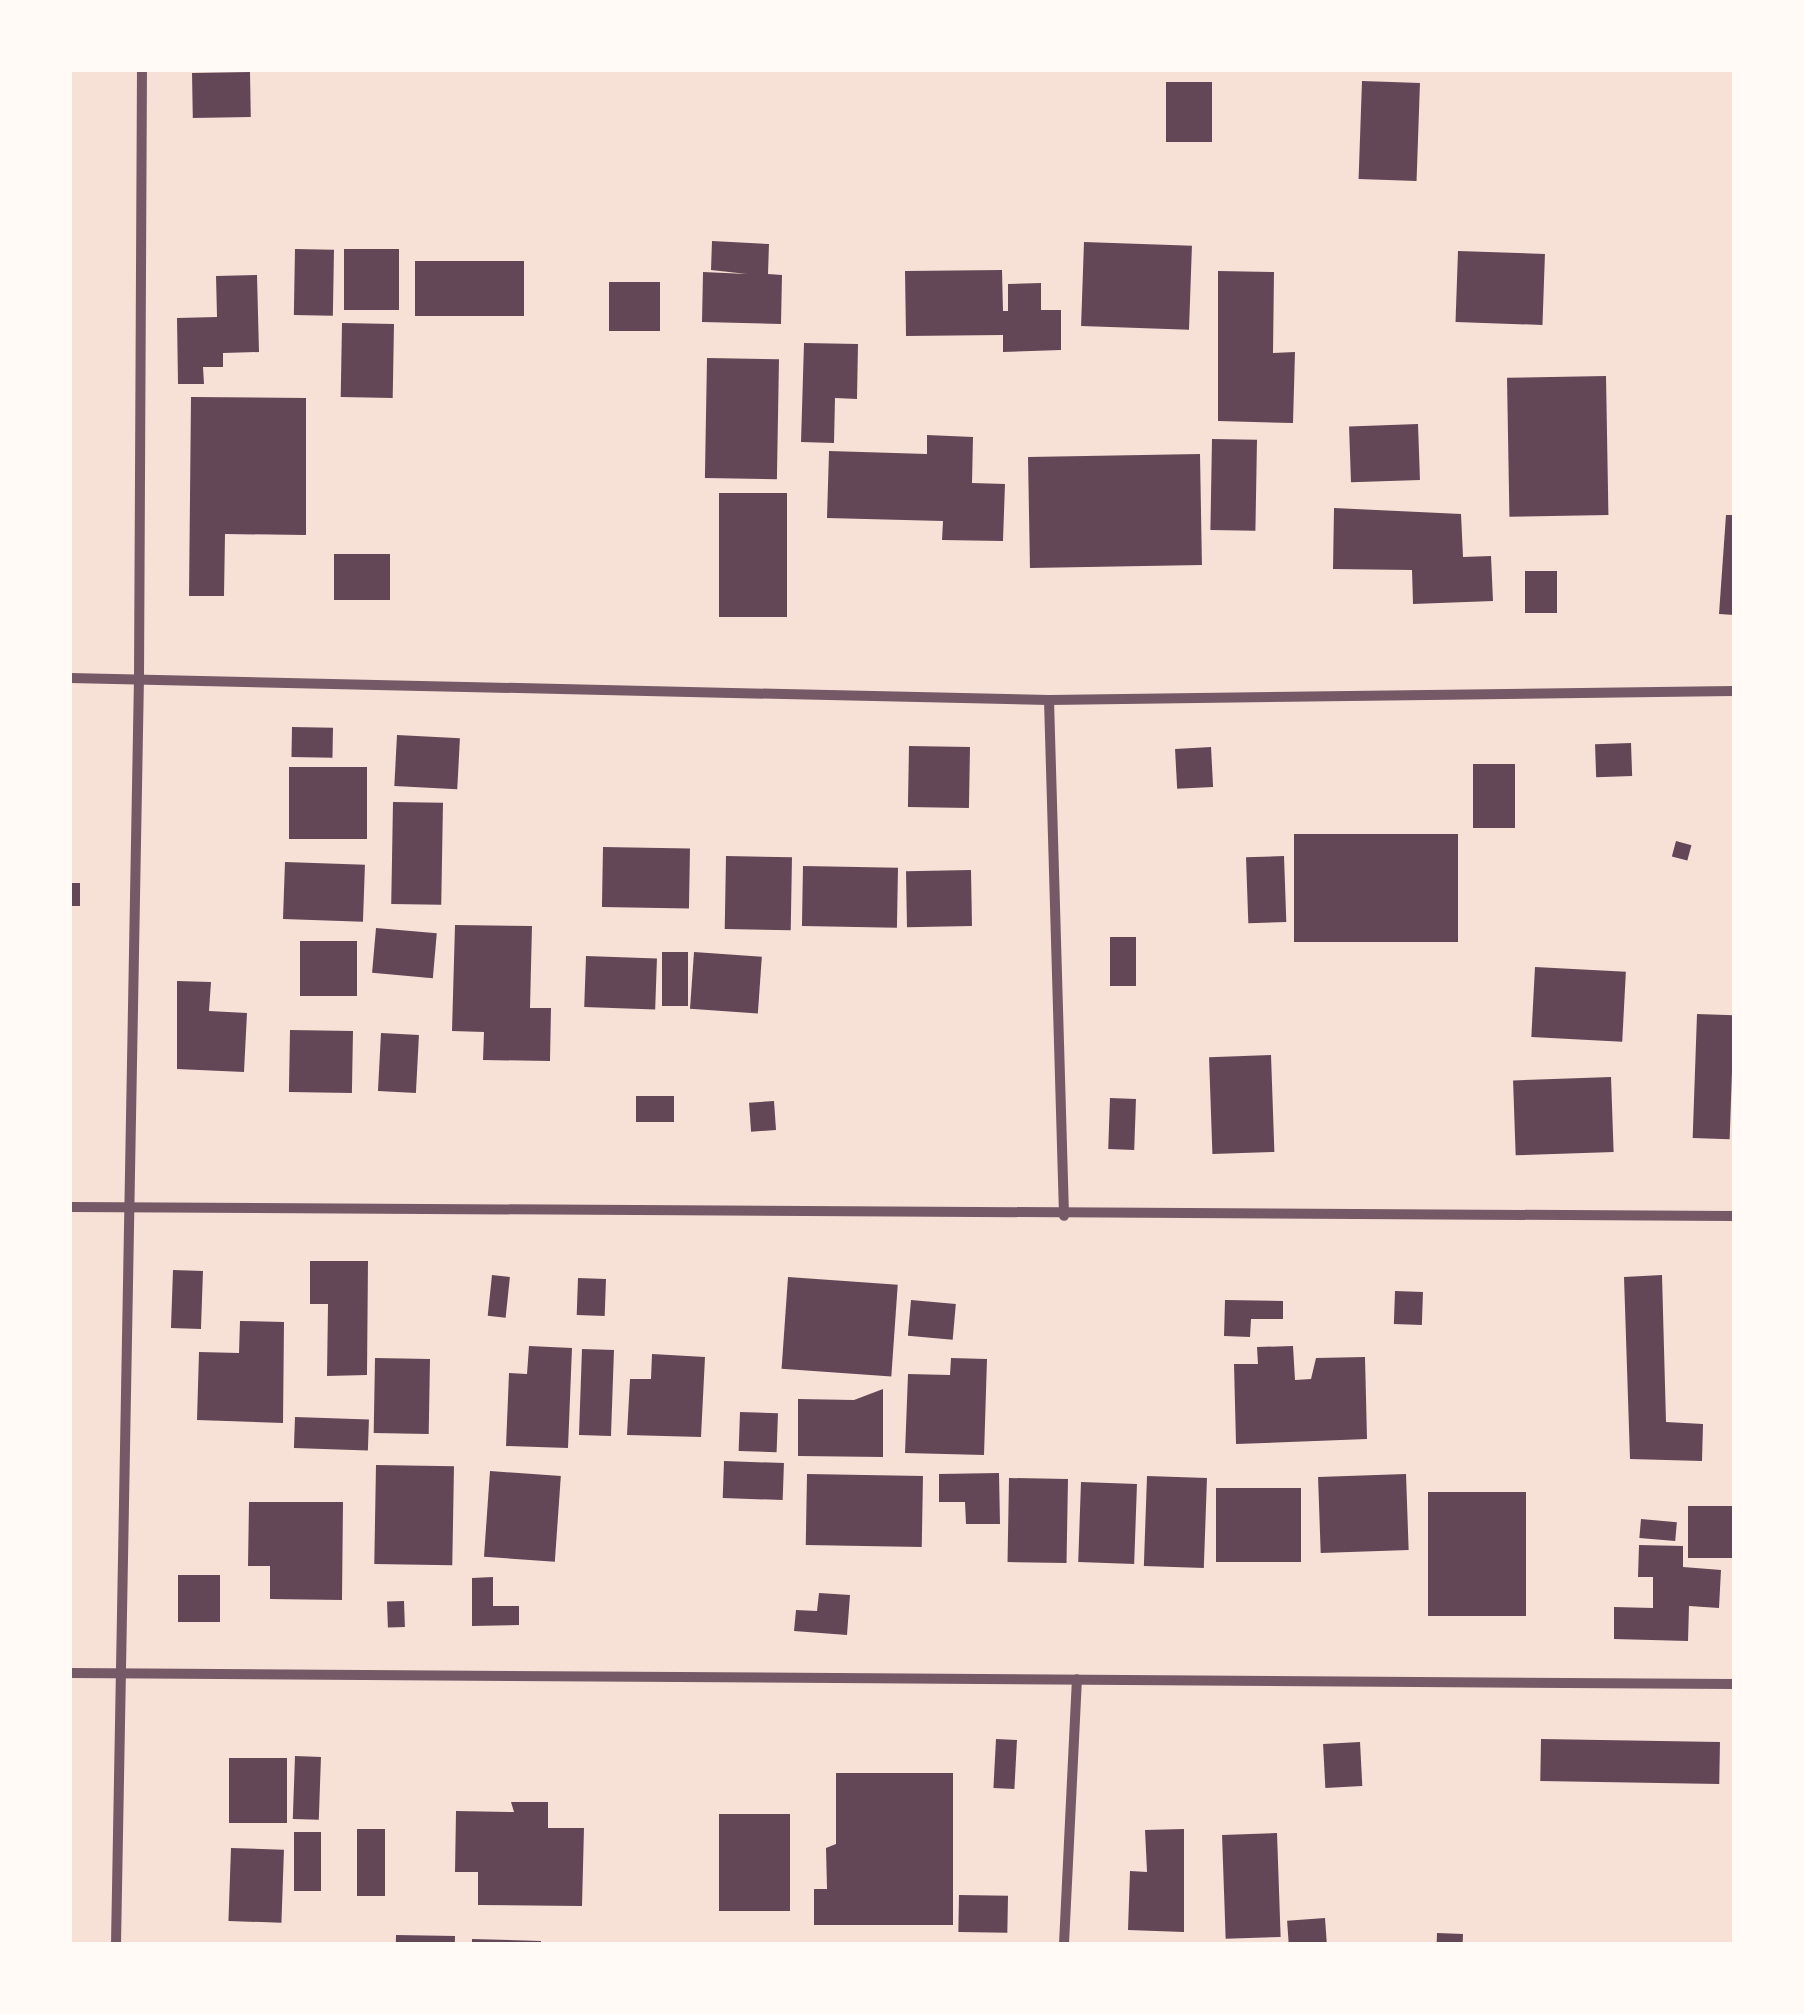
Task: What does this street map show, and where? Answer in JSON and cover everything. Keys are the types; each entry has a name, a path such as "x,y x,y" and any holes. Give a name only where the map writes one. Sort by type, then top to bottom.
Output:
{"street":[{"path":"116,1944 117,1674 140,678 142,70"},
{"path":"70,678 1049,700 1734,691"},
{"path":"1049,700 1064,1216"},
{"path":"70,1207 1064,1216 1734,1216"},
{"path":"70,1673 1734,1684"},
{"path":"1064,1944 1077,1679"}],"building":[{"path":"250,72 251,117 193,118 192,73"},
{"path":"1362,81 1420,83 1417,181 1359,179"},
{"path":"1166,82 1212,82 1212,142 1166,142"},
{"path":"712,241 769,244 768,274 782,275 781,324 702,322 703,272 747,274 711,270"},
{"path":"1084,242 1192,246 1189,330 1081,326"},
{"path":"295,249 334,250 333,316 294,315"},
{"path":"344,249 399,249 399,310 344,310"},
{"path":"1458,251 1545,254 1542,325 1456,322"},
{"path":"415,261 524,261 524,316 415,316"},
{"path":"1002,270 1003,311 1008,311 1008,284 1041,283 1041,310 1061,310 1061,350 1003,352 1003,335 906,336 905,271"},
{"path":"1218,271 1274,272 1273,353 1295,352 1293,423 1218,421"},
{"path":"257,275 259,352 223,353 223,367 203,367 204,384 178,384 177,318 217,317 216,276"},
{"path":"609,282 660,282 660,331 609,331"},
{"path":"342,323 394,324 393,398 341,397"},
{"path":"804,343 858,344 857,399 835,398 834,443 801,442"},
{"path":"707,358 779,359 777,479 705,478"},
{"path":"1606,376 1608,515 1509,517 1507,378"},
{"path":"191,397 306,398 306,535 225,534 224,596 189,596"},
{"path":"1418,424 1420,480 1351,482 1349,426"},
{"path":"927,435 973,437 972,483 1005,484 1003,541 942,540 943,521 827,518 829,451 927,454"},
{"path":"1212,439 1257,440 1255,531 1210,530"},
{"path":"1200,454 1202,565 1030,568 1028,457"},
{"path":"719,493 787,493 787,617 719,617"},
{"path":"1334,508 1461,514 1463,557 1491,556 1493,601 1413,604 1412,570 1333,569"},
{"path":"1726,515 1734,515 1734,615 1719,614"},
{"path":"334,554 390,554 390,600 334,600"},
{"path":"1525,571 1557,571 1557,613 1525,613"},
{"path":"292,727 333,728 332,758 291,757"},
{"path":"397,735 460,738 457,789 394,786"},
{"path":"1631,743 1632,776 1596,777 1595,744"},
{"path":"909,746 970,747 969,808 908,807"},
{"path":"1211,747 1213,787 1177,789 1175,749"},
{"path":"1473,764 1515,764 1515,828 1473,828"},
{"path":"289,767 367,767 367,839 289,839"},
{"path":"393,802 443,803 441,905 391,904"},
{"path":"1294,834 1458,834 1458,942 1294,942"},
{"path":"1676,841 1691,845 1687,861 1672,856"},
{"path":"603,847 690,849 689,909 602,907"},
{"path":"726,856 792,857 791,930 725,929"},
{"path":"1284,856 1286,922 1248,923 1246,857"},
{"path":"285,862 365,865 363,922 283,919"},
{"path":"803,866 898,868 897,928 802,926"},
{"path":"971,870 972,926 907,927 906,871"},
{"path":"70,883 80,883 80,906 70,906"},
{"path":"455,925 532,926 530,1008 551,1008 550,1061 483,1060 484,1032 452,1031"},
{"path":"376,928 437,933 433,978 372,973"},
{"path":"1110,937 1136,937 1136,986 1110,986"},
{"path":"300,941 357,941 357,996 300,996"},
{"path":"662,952 688,952 688,1006 662,1006"},
{"path":"694,952 762,957 758,1014 690,1009"},
{"path":"586,956 657,958 655,1009 584,1007"},
{"path":"1535,967 1626,972 1622,1042 1531,1037"},
{"path":"177,981 211,982 209,1011 247,1013 244,1072 177,1069"},
{"path":"1697,1014 1734,1015 1730,1139 1693,1138"},
{"path":"290,1030 353,1031 352,1093 289,1092"},
{"path":"381,1033 419,1035 416,1093 378,1091"},
{"path":"1271,1055 1274,1152 1212,1154 1209,1057"},
{"path":"1611,1077 1614,1152 1516,1155 1513,1080"},
{"path":"636,1096 674,1096 674,1122 636,1122"},
{"path":"1110,1098 1136,1099 1134,1150 1108,1149"},
{"path":"774,1101 776,1130 751,1132 749,1103"},
{"path":"310,1261 368,1261 367,1375 327,1376 328,1304 310,1304"},
{"path":"173,1270 203,1271 201,1329 171,1328"},
{"path":"492,1275 510,1277 506,1318 488,1316"},
{"path":"1662,1275 1666,1422 1703,1424 1702,1461 1630,1459 1624,1277"},
{"path":"788,1277 898,1285 891,1376 782,1369"},
{"path":"578,1278 606,1279 605,1316 577,1315"},
{"path":"1395,1291 1423,1292 1422,1325 1394,1324"},
{"path":"911,1300 956,1304 953,1340 908,1336"},
{"path":"1225,1300 1283,1301 1283,1319 1251,1319 1250,1337 1224,1336"},
{"path":"240,1321 284,1322 283,1423 197,1420 199,1352 239,1353"},
{"path":"529,1346 572,1348 568,1448 506,1446 509,1373 527,1374"},
{"path":"1293,1346 1295,1380 1311,1379 1316,1358 1365,1357 1367,1439 1236,1444 1234,1364 1258,1364 1257,1347"},
{"path":"582,1349 614,1350 611,1436 579,1435"},
{"path":"652,1354 705,1357 701,1437 627,1435 630,1379 651,1379"},
{"path":"375,1358 430,1359 429,1434 374,1433"},
{"path":"951,1358 987,1359 984,1455 905,1453 908,1374 950,1375"},
{"path":"883,1389 883,1457 798,1456 798,1399 854,1400"},
{"path":"740,1412 778,1413 777,1452 739,1451"},
{"path":"295,1417 369,1420 368,1451 294,1448"},
{"path":"724,1461 784,1463 783,1500 723,1498"},
{"path":"376,1465 454,1466 452,1565 374,1564"},
{"path":"490,1471 561,1476 555,1562 484,1557"},
{"path":"999,1473 1000,1524 966,1524 965,1502 939,1502 939,1474"},
{"path":"807,1474 923,1476 922,1547 806,1545"},
{"path":"1406,1474 1409,1550 1321,1553 1318,1477"},
{"path":"1147,1476 1207,1478 1204,1568 1144,1566"},
{"path":"1009,1478 1068,1479 1067,1563 1008,1562"},
{"path":"1081,1482 1137,1484 1134,1564 1078,1562"},
{"path":"1216,1488 1301,1488 1301,1562 1216,1562"},
{"path":"1428,1492 1526,1492 1526,1616 1428,1616"},
{"path":"249,1502 343,1502 342,1600 270,1599 270,1566 248,1566"},
{"path":"1688,1506 1734,1506 1734,1558 1688,1558"},
{"path":"1641,1519 1677,1522 1675,1541 1639,1538"},
{"path":"1639,1545 1683,1546 1683,1567 1721,1570 1719,1608 1689,1606 1688,1641 1614,1639 1614,1607 1653,1608 1653,1577 1638,1577"},
{"path":"178,1575 220,1575 220,1622 178,1622"},
{"path":"493,1577 493,1606 519,1606 519,1625 472,1626 472,1578"},
{"path":"819,1593 850,1595 847,1635 794,1631 796,1610 817,1611"},
{"path":"404,1601 405,1627 388,1628 387,1602"},
{"path":"996,1739 1017,1740 1014,1789 993,1788"},
{"path":"1541,1739 1720,1742 1719,1784 1540,1781"},
{"path":"1360,1742 1362,1786 1325,1788 1323,1744"},
{"path":"295,1756 321,1757 319,1820 293,1819"},
{"path":"229,1758 287,1758 287,1823 229,1823"},
{"path":"836,1773 953,1773 953,1925 814,1925 814,1889 827,1889 826,1848 836,1844"},
{"path":"511,1802 548,1802 548,1828 584,1828 582,1906 478,1905 478,1872 455,1872 456,1811 514,1812"},
{"path":"719,1814 790,1814 790,1911 719,1911"},
{"path":"357,1829 385,1829 385,1896 357,1896"},
{"path":"1184,1829 1184,1932 1128,1930 1130,1871 1147,1872 1145,1830"},
{"path":"294,1832 321,1832 321,1891 294,1891"},
{"path":"1277,1833 1281,1937 1226,1939 1222,1835"},
{"path":"231,1848 284,1850 281,1923 228,1921"},
{"path":"959,1895 1008,1896 1007,1933 958,1932"},
{"path":"1325,1918 1327,1944 1289,1944 1287,1921"},
{"path":"1437,1933 1463,1934 1463,1944 1437,1944"},
{"path":"396,1935 455,1936 455,1944 396,1944"},
{"path":"472,1939 541,1941 541,1944 472,1944"}]}
